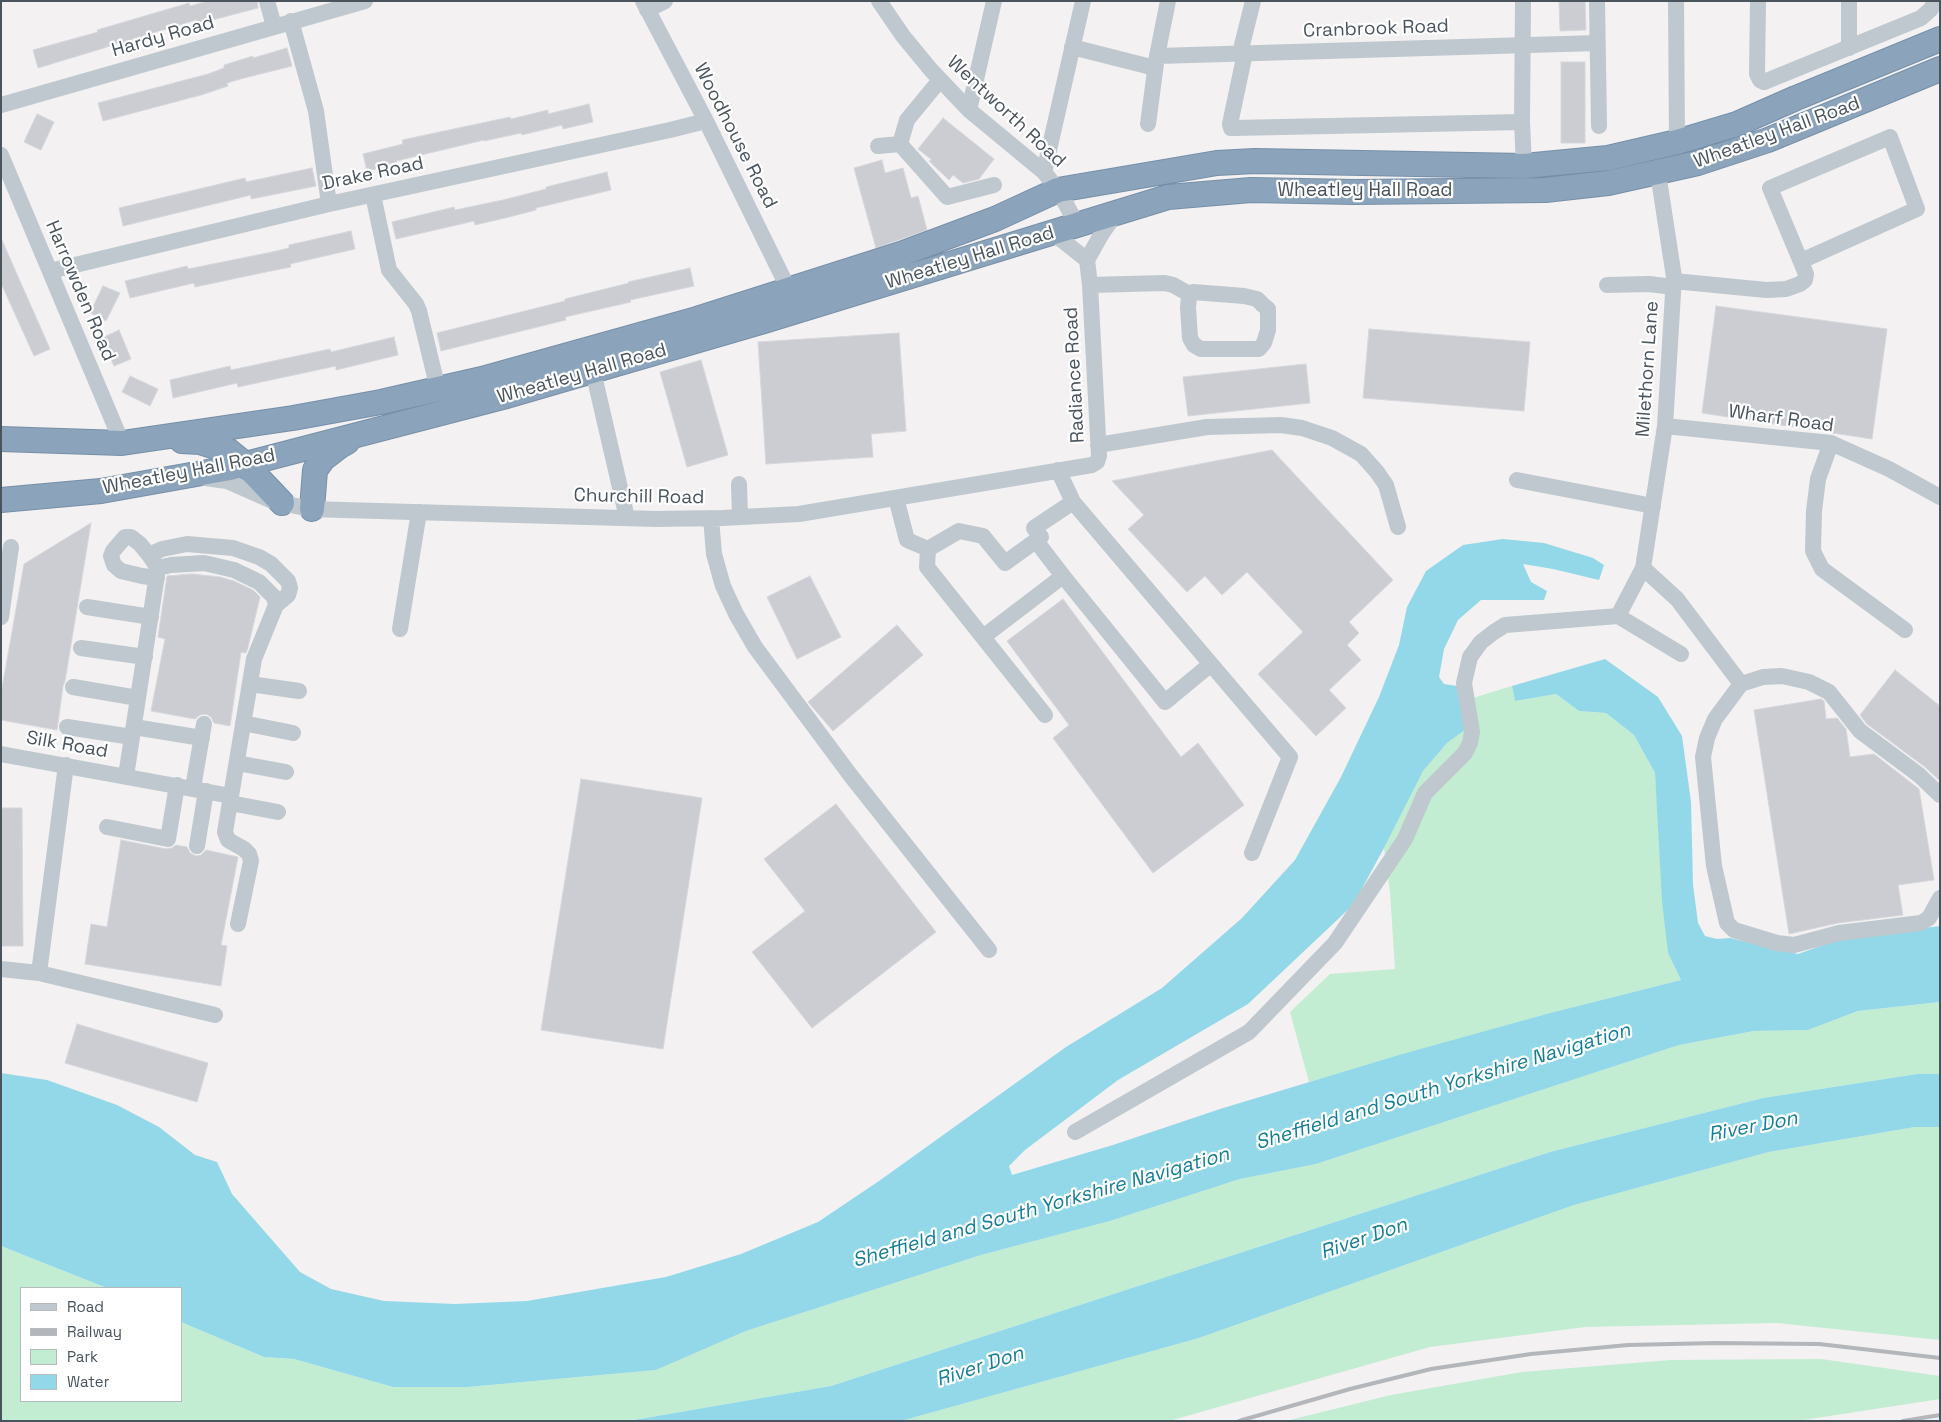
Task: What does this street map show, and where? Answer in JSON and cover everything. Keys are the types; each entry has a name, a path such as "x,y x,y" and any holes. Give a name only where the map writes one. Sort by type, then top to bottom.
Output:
{"highway":[{"name":"Wheatley Hall Road","path":"1,440 129,442 293,418 381,402 492,376 697,319 901,254 995,219 1068,207 1217,164 1255,161 1524,166 1608,158 1676,142 1737,124 1940,39"},
{"name":"Wheatley Hall Road","path":"1068,207 1116,212 1168,197 1251,190 1355,192 1545,190 1608,183 1698,163 1768,140 1940,69"},
{"name":"Wheatley Hall Road","path":"1,500 101,491 230,468 503,397 1053,233 1068,207"},
{"path":"312,509 313,480 315,470 319,464 340,446 370,432"},
{"path":"129,442 200,442 229,451 245,464 282,503"},
{"path":"1,490 7,493 50,495"},
{"path":"1,509 50,495"}],"street":[{"path":"267,1 274,26"},
{"name":"Hardy Road","path":"1,105 365,1"},
{"path":"645,6 665,1"},
{"name":"Wentworth Road","path":"879,1 903,36 940,80 969,110 1044,172 1068,207"},
{"path":"969,110 994,1"},
{"path":"1044,172 1083,1"},
{"path":"1148,124 1156,62 1168,1"},
{"path":"1253,1 1242,53 1230,124 1231,128 1522,122"},
{"path":"1523,1 1522,122 1524,166"},
{"path":"1597,1 1599,126"},
{"path":"1676,1 1676,142"},
{"path":"1758,1 1757,74 1760,80 1764,82 1921,18 1931,9 1935,1"},
{"path":"1849,1 1849,48"},
{"name":"Woodhouse Road","path":"645,6 706,121 790,290"},
{"path":"291,22 316,111 329,204"},
{"name":"Cranbrook Road","path":"1072,47 1156,62 1242,53 1597,43"},
{"path":"900,144 906,120 940,80"},
{"name":"Drake Road","path":"50,271 329,204 706,121"},
{"path":"1607,285 1674,284 1766,290 1786,289 1800,284 1805,280 1806,274 1770,188 1890,137 1917,209 1801,261"},
{"path":"878,146 900,144"},
{"path":"900,144 946,197 994,185"},
{"name":"Harrowden Road","path":"1,155 50,271 129,442"},
{"name":"Milethorn Lane","path":"1618,616 1643,568 1665,426 1674,284 1658,173"},
{"path":"373,195 388,270 416,304 419,311 438,389"},
{"path":"1053,233 1087,260 1116,212"},
{"name":"Radiance Road","path":"1087,260 1090,285 1098,445 1097,462"},
{"name":"Radiance Road","path":"1090,285 1165,283 1191,295"},
{"path":"1193,292 1244,296 1256,299 1268,309 1268,330 1264,343 1259,349 1201,349 1194,345 1190,338 1188,307 1191,295 1193,292"},
{"path":"593,371 627,518"},
{"path":"1098,445 1207,427 1281,425 1302,428 1332,438 1361,454 1386,485 1398,527"},
{"name":"Wharf Road","path":"1665,426 1831,443 1889,469 1940,496"},
{"path":"1831,443 1818,480 1814,511 1813,551 1822,569 1905,630"},
{"name":"Churchill Road","path":"180,477 227,481 270,500 312,509 627,518 710,518 800,514 1097,462"},
{"path":"1058,470 1073,502 1290,757 1252,853"},
{"path":"1517,480 1653,506"},
{"path":"738,484 740,517"},
{"path":"896,498 907,540 928,549"},
{"path":"928,549 959,531 983,536 1005,564 1041,537 1034,528 1073,502"},
{"path":"400,629 419,512"},
{"path":"710,518 714,554 723,586 736,614 755,646 851,776 989,950"},
{"path":"1036,541 1165,702 1211,664"},
{"path":"126,776 151,617 155,567 162,549 187,544 202,544 233,548 259,556 280,571 288,580 290,588 288,595 276,605 254,659 225,832 228,840 249,854 251,861 238,924"},
{"path":"1,617 11,547"},
{"path":"928,549 927,567 1044,715"},
{"path":"155,567 204,563 234,570 259,582 274,597 276,605"},
{"path":"1643,568 1677,599 1741,684"},
{"path":"983,637 1063,576"},
{"path":"87,607 151,617"},
{"path":"1075,1132 1249,1032 1335,943 1405,839 1426,792 1465,753 1470,743 1472,732 1464,683 1470,657 1480,642 1506,625 1618,616 1681,654"},
{"path":"81,648 145,657"},
{"path":"1940,795 1919,775 1860,731 1829,692 1809,682 1782,676 1763,677 1741,684 1715,719 1707,738 1703,757 1714,866 1727,923 1734,930 1794,945 1839,933 1921,923 1930,918 1940,898"},
{"path":"250,684 300,691"},
{"path":"73,688 138,698"},
{"path":"243,723 292,733"},
{"path":"66,727 133,732 203,731 197,846"},
{"name":"Silk Road","path":"1,754 177,785 278,812"},
{"path":"237,763 286,772"},
{"path":"40,973 66,765"},
{"path":"107,827 168,839 177,785"},
{"path":"1,969 40,973 215,1016"}],"green space":[{"path":"1512,686 1515,701 1556,694 1579,711 1606,713 1634,735 1655,773 1668,953 1681,980 1550,1013 1309,1082 1290,1012 1330,974 1395,969 1390,892 1384,848 1423,770 1447,743 1465,730 1463,701"},
{"path":"1940,1002 1940,1074 1917,1074 1763,1098 1550,1152 831,1386 628,1421 1,1421 1,1246 104,1287 20,1287 20,1402 182,1402 182,1322 264,1357 294,1359 393,1387 468,1387 656,1370 746,1331 981,1255 1110,1221 1240,1179 1316,1164 1679,1045 1754,1031 1808,1030 1858,1011"},
{"path":"1915,1127 1940,1127 1940,1340 1777,1323 1585,1327 1430,1347 1169,1421 901,1421 1199,1338 1574,1205 1769,1152"},
{"path":"1821,1359 1940,1376 1940,1399 1797,1421 1286,1421 1391,1395 1522,1372 1671,1360"}],"water":[{"name":"Sheffield and South Yorkshire Navigation","path":"1503,539 1544,543 1593,558 1604,565 1599,580 1523,564 1531,582 1547,591 1544,600 1481,600 1458,620 1444,649 1439,677 1444,684 1457,686 1465,730 1447,743 1423,771 1353,905 1248,1004 1118,1080 1025,1150 1009,1166 1012,1175 1399,1055 1550,1013 1681,980 1668,953 1662,901 1655,773 1634,735 1606,713 1579,711 1556,694 1515,701 1512,686 1605,659 1658,697 1682,736 1691,802 1693,885 1698,923 1705,936 1717,939 1730,938 1798,954 1840,939 1940,926 1940,1002 1858,1011 1808,1030 1754,1031 1679,1045 1316,1164 1240,1179 1110,1221 981,1255 746,1331 656,1370 468,1387 393,1387 294,1359 264,1357 182,1322 182,1287 104,1287 1,1246 1,1073 47,1080 117,1105 159,1127 195,1155 217,1162 232,1194 300,1272 331,1289 384,1301 455,1304 527,1301 666,1277 741,1254 818,1222 879,1181 1066,1047 1162,988 1242,918 1295,860 1341,777 1379,697 1399,645 1407,607 1426,571 1463,545"},
{"name":"River Don","path":"1917,1074 1940,1074 1940,1127 1915,1127 1769,1152 1574,1205 1199,1338 901,1421 628,1421 831,1386 1550,1152 1763,1098"}],"building":[{"path":"209,1 257,1 258,8 197,24 196,20 38,68 33,50 98,32 97,30 189,3 190,6"},
{"path":"1559,1 1585,1 1586,30 1560,31"},
{"path":"287,48 292,66 227,83 228,86 201,95 103,121 98,103 208,74 224,68 224,65"},
{"path":"1561,62 1585,62 1585,143 1561,143"},
{"path":"589,104 593,122 563,129 562,125 522,135 521,133 484,140 396,161 397,164 367,171 363,154 403,144 402,140 510,117 511,119 548,110 548,114"},
{"path":"37,114 54,122 41,150 24,142"},
{"path":"943,118 994,159 979,179 963,183 953,175 949,180 929,161 932,160 918,149"},
{"path":"882,160 885,173 903,168 911,198 918,196 927,230 876,248 854,168"},
{"path":"312,168 316,186 251,199 251,195 123,226 119,208 245,178 246,182"},
{"path":"607,172 611,190 475,225 474,221 396,239 392,222 454,207 455,210 503,200"},
{"path":"351,231 355,249 290,264 291,267 195,287 194,283 130,298 125,281 187,266 188,269 272,252 289,248 289,245"},
{"path":"1,238 50,349 34,356 1,283"},
{"path":"690,268 694,286 630,300 631,302 565,317 566,320 441,351 437,333 565,301 565,299 628,282"},
{"path":"103,286 120,293 106,321 90,313"},
{"path":"1716,306 1887,329 1872,439 1702,413"},
{"path":"1369,329 1530,342 1524,411 1363,398"},
{"path":"119,330 131,359 114,366 102,338"},
{"path":"899,333 906,431 871,434 873,457 766,464 758,342"},
{"path":"394,337 398,355 336,370 336,366 238,387 237,383 173,398 170,380 230,366 231,370 330,349 331,352"},
{"path":"701,360 728,455 687,467 660,372"},
{"path":"1306,364 1310,403 1188,416 1183,377"},
{"path":"130,376 158,389 150,406 122,392"},
{"path":"1272,450 1393,580 1349,622 1359,633 1347,645 1361,660 1329,690 1346,708 1316,736 1258,674 1303,632 1247,572 1222,595 1205,576 1187,592 1128,529 1144,515 1112,481"},
{"path":"91,523 57,730 1,720 1,694 24,564"},
{"path":"192,574 220,577 234,581 253,590 260,597 246,653 241,652 230,726 214,723 211,717 206,714 200,715 195,719 151,711 165,639 158,637 167,576"},
{"path":"810,576 841,637 797,659 767,597"},
{"path":"1063,599 1181,757 1198,743 1244,805 1153,873 1053,738 1069,725 1007,641"},
{"path":"897,625 923,655 833,731 808,702"},
{"path":"1895,670 1940,706 1940,781 1925,767 1867,724 1860,715"},
{"path":"1821,699 1824,701 1826,719 1837,718 1846,729 1850,757 1874,754 1919,789 1934,880 1898,885 1903,915 1838,923 1789,934 1754,710"},
{"path":"581,779 702,798 663,1049 541,1030"},
{"path":"836,804 936,932 812,1028 752,952 805,911 764,859"},
{"path":"1,808 22,808 23,946 1,946"},
{"path":"121,840 166,849 176,845 187,847 190,853 196,856 201,855 206,850 238,857 221,945 227,946 221,986 85,964 91,924 107,927"},
{"path":"77,1024 208,1063 197,1102 65,1063"}],"railway":[{"path":"1239,1421 1350,1389 1431,1369 1531,1354 1628,1345 1715,1343 1819,1344 1940,1358"},
{"path":"1903,1421 1940,1415"}]}
